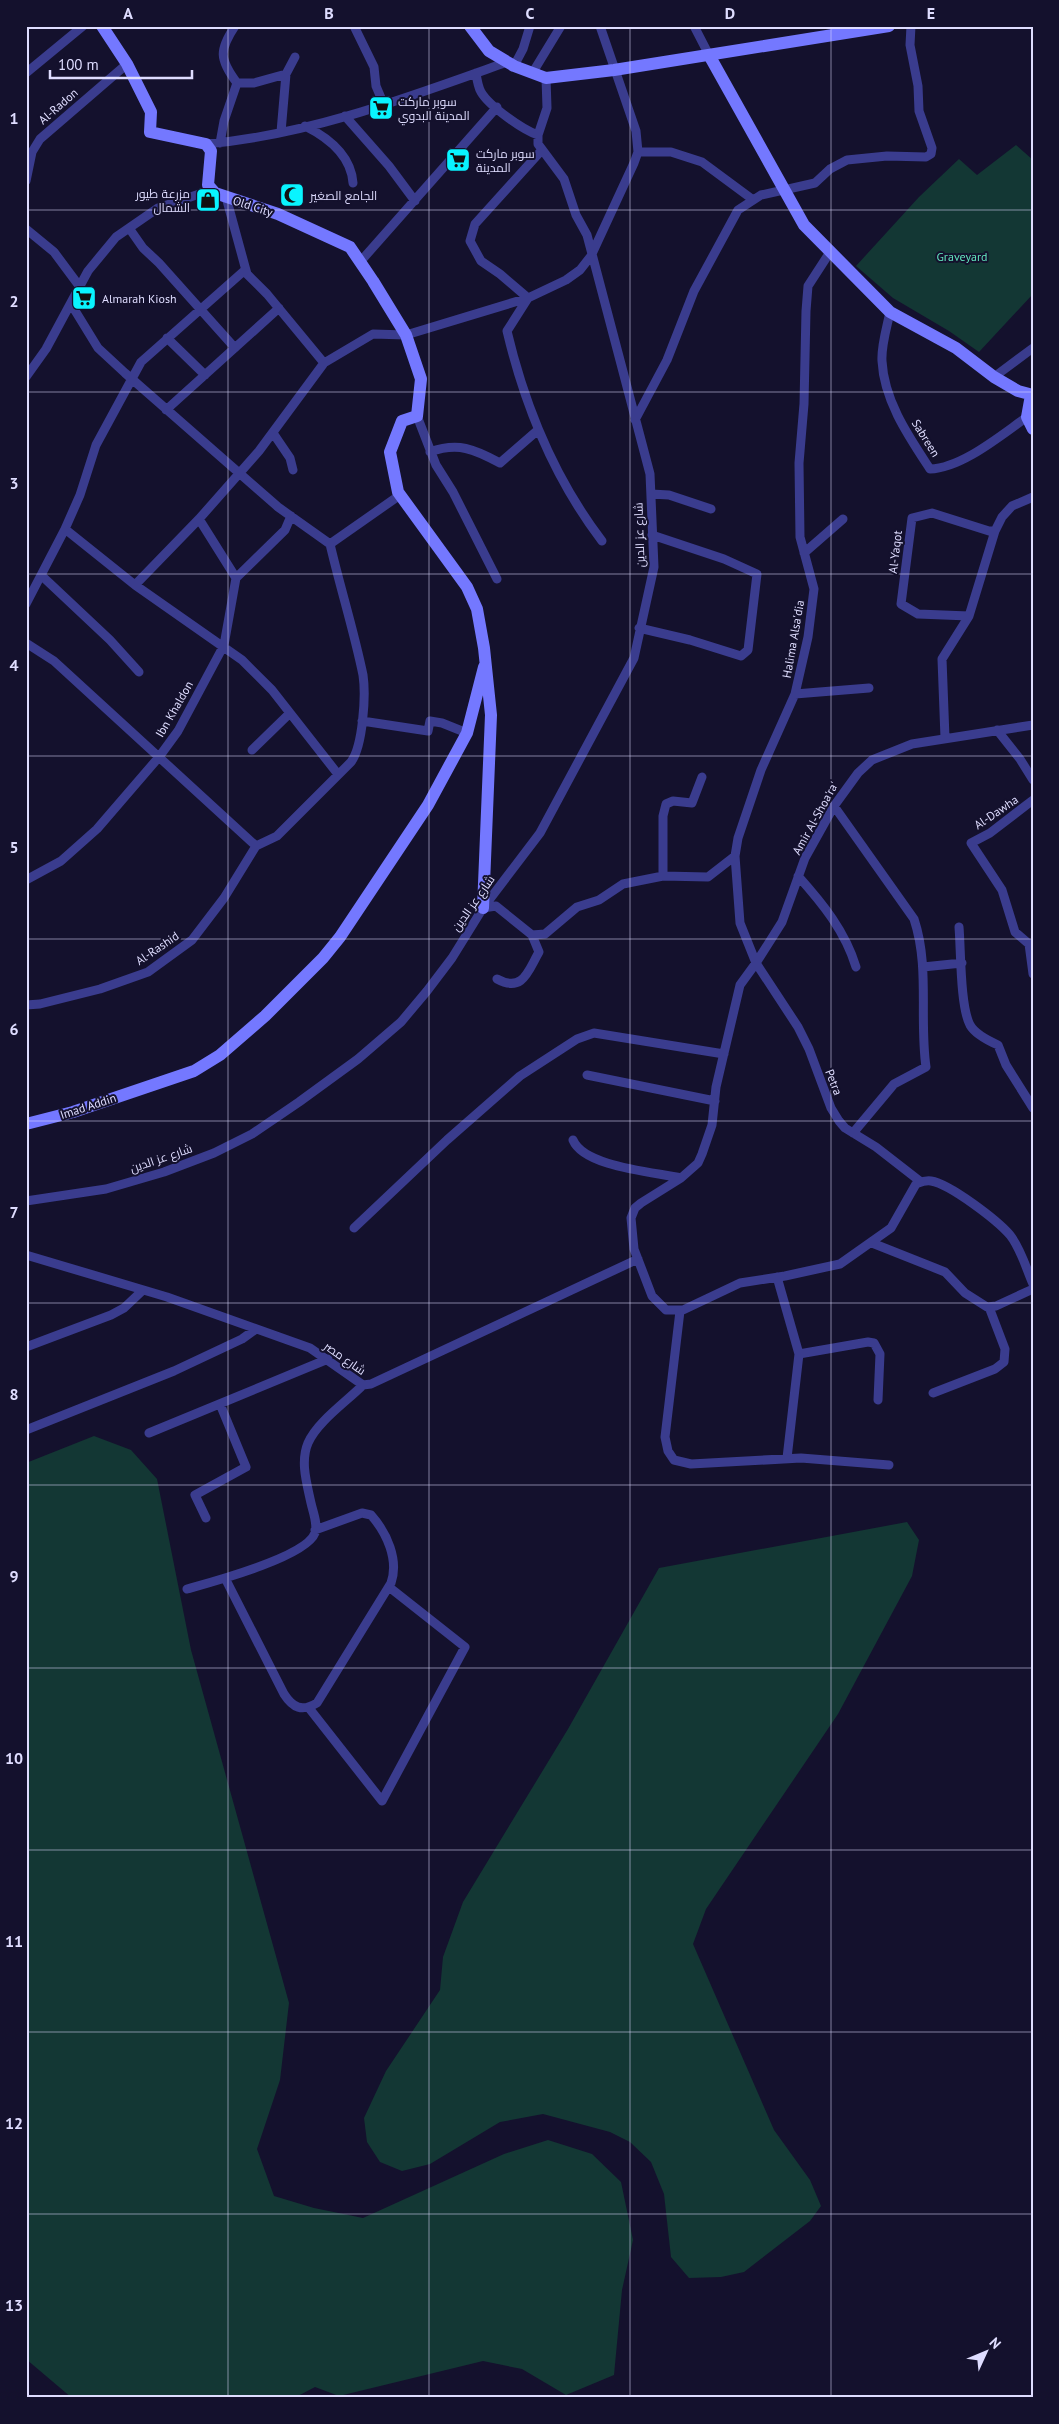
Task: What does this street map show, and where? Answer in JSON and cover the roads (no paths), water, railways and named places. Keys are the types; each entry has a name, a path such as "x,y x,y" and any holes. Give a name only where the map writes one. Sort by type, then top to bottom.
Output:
{"street":[{"path":"26,73 83,26"},
{"path":"102,26 127,64 151,112 150,132 206,144 250,140 346,116 476,73 510,64 522,49 530,26"},
{"path":"220,143 224,121 237,83 224,59 223,47 226,37 235,26"},
{"path":"354,26 374,67 376,86 384,105"},
{"path":"470,26 490,51 510,64 546,78 614,70 885,27"},
{"path":"534,72 561,26"},
{"path":"135,585 239,473 273,433 324,363 374,334 406,336 528,298 574,275 591,256 638,152 636,131 600,26"},
{"path":"694,26 804,225 890,312 956,348 994,377 1018,391 1032,395 1030,423"},
{"path":"635,420 667,360 686,308 702,275 738,210 752,199 815,183 830,169 847,160 887,156 925,157 931,154 932,147 919,111 918,86 910,45 912,26"},
{"path":"281,132 286,74 295,57"},
{"name":"Al-Radon","path":"26,181 32,152 40,139 127,64"},
{"path":"476,73 480,92 497,108 526,130 538,135"},
{"path":"237,83 254,83 286,74"},
{"path":"528,298 500,274 481,261 470,241 475,224 541,150 538,135 547,108 546,78"},
{"path":"360,262 497,108"},
{"path":"346,116 389,166 415,201"},
{"path":"305,126 328,140 345,157 350,167 353,183"},
{"path":"26,377 46,349 88,271 116,237 158,208 211,190 208,183 210,149 206,144"},
{"name":"شارع عز الدين","path":"26,1201 106,1189 156,1174 214,1153 252,1134 358,1059 401,1022 452,958 483,908 540,833 634,658 639,628 654,567 650,474 587,235 576,215 564,179 541,150"},
{"path":"638,152 671,152 702,162 752,199"},
{"name":"Old City","path":"211,190 226,197 278,214 350,247 406,336 422,379 417,416"},
{"path":"226,197 245,270 324,363"},
{"path":"129,228 143,248 235,348"},
{"path":"26,229 54,252 80,287"},
{"name":"Halima Alsa'dia","path":"756,963 740,923 735,856 738,838 761,770 796,694 808,637 814,589 800,537 798,463 804,404 807,291 830,252"},
{"path":"26,604 42,576 80,495 96,445 146,356 245,270"},
{"path":"528,298 507,331 524,393 538,430 568,489 602,540"},
{"path":"26,643 54,661 256,846 277,836 355,754 362,721 363,677 330,544 291,516 239,473 98,348 71,304"},
{"path":"166,410 279,308"},
{"name":"Sabreen","path":"890,312 881,360 886,388 906,433 930,469 939,469 964,459 1030,423"},
{"path":"167,338 205,375"},
{"path":"994,377 1033,348"},
{"path":"497,979 507,984 515,985 521,981 539,952 532,934 499,907 483,908 491,715 486,662 477,609 467,587 400,495 390,451 402,421 417,416 440,473 453,492 498,579"},
{"path":"430,452 450,446 474,451 500,463 538,430"},
{"path":"273,433 280,446 290,458 293,470"},
{"path":"651,494 668,495 711,510"},
{"path":"330,544 400,495"},
{"path":"945,738 940,665 944,654 969,616 995,531 1008,509 1033,497"},
{"name":"Al-Yaqot","path":"969,616 918,614 901,604 912,518 932,513 989,531 995,531"},
{"path":"199,518 236,578 285,530 291,516"},
{"path":"804,553 843,519"},
{"path":"65,529 135,585 242,660 272,690 337,773"},
{"path":"639,628 690,640 741,656 748,650 757,574 724,558 652,534"},
{"path":"42,576 110,640 139,672"},
{"name":"Ibn Khaldon","path":"26,880 61,861 97,829 159,757 178,731 222,647 236,578"},
{"name":"Imad Addin","path":"26,1124 74,1112 148,1085 180,1076 205,1065 265,1016 323,958 353,919 428,805 467,733 486,662"},
{"path":"796,694 869,688"},
{"path":"252,750 290,713"},
{"path":"362,721 428,731 430,721 467,733"},
{"name":"Amir Al-Shoa'ra'","path":"638,1259 634,1249 633,1212 640,1203 682,1178 698,1163 708,1143 724,1054 740,984 782,922 805,858 834,806 858,772 872,760 898,749 945,738 1033,724"},
{"path":"997,730 1020,758 1033,780"},
{"path":"662,876 663,816 666,804 674,801 692,803 702,777"},
{"name":"Al-Dawha","path":"1033,800 990,833 971,843 1002,890 1015,932 1029,944 1033,974"},
{"path":"834,806 914,919 920,935 923,967 926,1067 894,1084 853,1133"},
{"name":"Al-Rashid","path":"26,1005 40,1004 100,989 148,972 192,940 224,898 256,846"},
{"path":"532,934 545,934 577,907 600,900 619,886 662,876 708,877 735,856"},
{"path":"798,876 824,905 842,933 856,967"},
{"path":"959,928 965,1005 970,1026 1001,1048 1006,1065 1033,1108"},
{"name":"Petra","path":"756,963 798,1027 809,1049 831,1108 839,1121 921,1182"},
{"path":"923,967 962,963"},
{"path":"354,1228 447,1140 520,1076 577,1039 594,1033 724,1054"},
{"path":"587,1075 715,1101"},
{"path":"572,1140 576,1148 598,1161 682,1178"},
{"path":"638,1259 652,1296 659,1305 666,1310 680,1311 740,1283 840,1264 891,1228 912,1188 921,1182 931,1181 945,1186 1002,1228 1018,1248 1033,1284"},
{"path":"872,1243 937,1267 945,1272 965,1293 980,1304 989,1307 996,1306 1033,1289"},
{"name":"شارع مصر","path":"26,1255 143,1290 310,1348 328,1359 355,1382 363,1385 371,1384 638,1259"},
{"path":"777,1277 798,1354 787,1458"},
{"path":"26,1347 111,1315 124,1308 143,1290"},
{"path":"933,1393 995,1369 1004,1362 1005,1349 989,1307"},
{"path":"680,1311 665,1437 670,1456 677,1462 691,1464 787,1458 889,1465"},
{"path":"26,1430 174,1371 242,1339 256,1328"},
{"path":"798,1354 868,1342 874,1343 880,1354 878,1400"},
{"path":"149,1434 328,1359"},
{"path":"187,1589 225,1578 294,1552 308,1542 315,1530 316,1524 304,1468 308,1444 321,1423 363,1385"},
{"path":"206,1518 195,1495 246,1467 220,1404"},
{"path":"225,1578 291,1705 301,1709 309,1708 317,1703 389,1587 395,1572 394,1562 386,1538 371,1515 362,1513 315,1530"},
{"path":"309,1708 382,1800 464,1647 389,1587"}],"place":[{"name":"سوبر ماركت المدينة البدوي","path":"381,108"},
{"name":"سوبر ماركت المدينة","path":"458,160"},
{"name":"الجامع الصغير","path":"292,195"},
{"name":"مزرعة طيور الشمال","path":"208,200"},
{"name":"Almarah Kiosh","path":"84,298"}],"park label":[{"name":"Graveyard","path":"962,256"}]}
